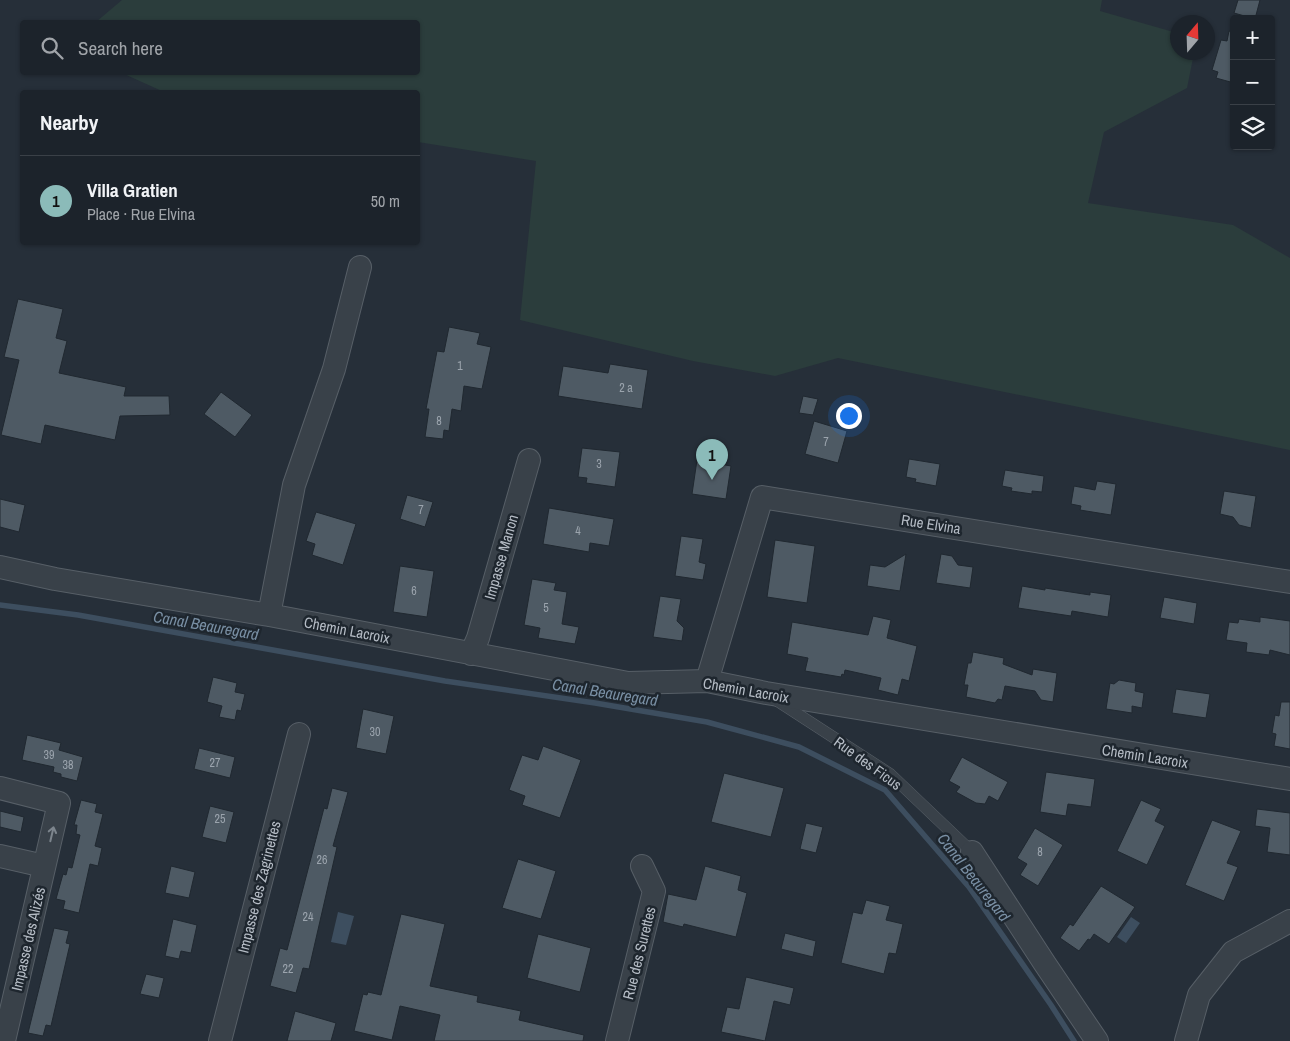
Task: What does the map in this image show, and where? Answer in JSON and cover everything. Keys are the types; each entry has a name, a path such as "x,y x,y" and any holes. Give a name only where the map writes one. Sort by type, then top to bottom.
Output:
{"street":[{"path":"269,615 294,485 334,369 360,267"},
{"name":"Impasse Manon","path":"472,654 529,460"},
{"name":"Rue Elvina","path":"707,681 762,497 1290,582"},
{"name":"Chemin Lacroix","path":"0,567 55,580 269,615 628,683 707,681 766,693 1290,780"},
{"name":"Impasse des Zagrinettes","path":"220,1041 299,734"},
{"name":"Impasse des Alizés","path":"0,788 59,803 4,1041"},
{"name":"Rue des Ficus","path":"972,852 1097,1041"},
{"name":"Impasse des Alizés","path":"0,856 44,866"},
{"name":"Rue des Surettes","path":"617,1041 654,891 642,866"},
{"path":"1186,1041 1199,995 1233,952 1290,921"}],"lane":[{"name":"Rue des Ficus","path":"766,693 890,774 972,852"}],"shaded area":[{"path":"122,0 1102,0 1100,11 1170,31 1170,60 1193,60 1187,88 1104,132 1088,203 1233,225 1290,258 1290,450 838,358 775,376 693,361 520,320 536,161 420,142 420,90 160,90 126,75 420,75 420,20 98,20"}],"water":[{"path":"338,912 354,916 346,945 331,942"},
{"path":"1131,917 1140,923 1126,943 1117,937"}],"building":[{"path":"1238,0 1260,0 1256,15 1234,13"},
{"path":"1230,31 1230,82 1216,78 1218,72 1212,70 1221,40 1227,41"},
{"path":"18,299 63,309 56,338 67,341 59,373 126,387 124,396 169,396 170,415 120,416 115,440 45,425 41,444 1,435 19,360 4,357"},
{"path":"449,327 480,333 477,344 491,347 482,389 464,386 461,411 452,409 449,431 444,430 443,439 425,437 429,409 426,409 437,351 444,352"},
{"path":"610,364 648,370 642,409 558,396 563,366 608,373"},
{"path":"221,392 252,415 235,437 204,414"},
{"path":"803,396 818,399 813,415 799,413"},
{"path":"814,421 847,431 838,463 805,454"},
{"path":"582,448 620,452 615,487 586,483 587,478 578,477"},
{"path":"909,459 940,464 936,486 915,482 916,479 906,477"},
{"path":"697,460 731,466 726,499 692,494"},
{"path":"1005,470 1044,476 1042,492 1032,491 1032,494 1011,491 1012,488 1002,486"},
{"path":"1097,481 1116,484 1111,515 1080,510 1081,506 1071,504 1074,486 1095,490"},
{"path":"1224,491 1256,496 1251,528 1239,525 1233,517 1220,514"},
{"path":"407,495 433,502 425,527 400,519"},
{"path":"0,499 25,505 19,532 0,527"},
{"path":"549,508 614,519 609,546 590,543 589,552 543,544"},
{"path":"316,512 356,524 343,565 312,555 315,544 306,541"},
{"path":"681,536 703,539 699,562 706,564 703,580 675,576"},
{"path":"775,540 815,546 807,603 767,597"},
{"path":"906,554 900,591 867,586 870,565 885,567"},
{"path":"941,554 952,556 958,565 973,567 970,588 936,583"},
{"path":"400,566 434,571 427,617 393,612"},
{"path":"532,579 556,583 554,590 567,592 562,624 579,627 575,644 538,638 540,628 524,625"},
{"path":"1022,586 1090,595 1090,592 1111,595 1108,617 1072,611 1071,616 1018,608"},
{"path":"660,596 681,599 677,621 684,628 682,641 653,637"},
{"path":"1164,597 1197,603 1194,624 1160,618"},
{"path":"873,616 891,620 887,638 917,646 909,681 902,679 898,695 878,690 881,678 845,670 844,675 842,674 841,677 805,671 808,658 787,654 792,622 868,635"},
{"path":"1260,617 1290,621 1290,655 1270,650 1269,655 1246,652 1247,643 1226,640 1229,622 1238,623 1239,619 1260,622"},
{"path":"973,652 1004,658 1003,664 1032,675 1033,669 1057,673 1053,702 1041,700 1035,691 1005,686 1002,700 998,699 995,703 966,697 968,685 964,685 968,663 971,663"},
{"path":"213,677 237,683 235,692 245,694 241,711 237,710 235,720 219,717 222,706 207,702"},
{"path":"1119,680 1136,683 1135,691 1144,693 1142,708 1132,706 1132,713 1106,709 1110,683 1114,684"},
{"path":"1176,689 1210,694 1206,718 1172,713"},
{"path":"1281,702 1290,702 1290,749 1274,746 1276,734 1272,733 1275,715 1279,716"},
{"path":"363,709 394,716 386,754 356,748"},
{"path":"27,735 61,743 59,750 83,757 77,781 61,777 61,774 53,772 54,767 22,760"},
{"path":"543,746 581,760 560,818 522,805 525,796 509,790 522,755 538,760"},
{"path":"199,748 235,757 230,778 194,769"},
{"path":"962,757 1008,782 998,801 989,796 985,804 976,803 956,792 960,787 949,781"},
{"path":"1046,772 1095,779 1091,807 1068,804 1066,816 1040,812"},
{"path":"724,773 784,788 771,837 711,822"},
{"path":"332,788 348,792 333,846 337,847 309,969 303,968 296,993 270,986 280,948 287,950 324,808 327,809"},
{"path":"81,800 97,804 95,812 103,814 95,846 102,848 98,866 90,864 79,913 63,909 65,901 56,899 63,874 66,875 68,867 72,868 80,835 76,834 77,825 74,825"},
{"path":"1141,800 1161,809 1155,821 1165,826 1147,865 1117,851"},
{"path":"210,806 234,812 226,843 202,837"},
{"path":"1257,809 1290,813 1290,855 1267,852 1270,828 1255,826"},
{"path":"0,811 24,817 21,832 0,827"},
{"path":"1212,820 1241,831 1227,863 1238,867 1224,901 1185,885"},
{"path":"806,823 823,827 816,853 800,849"},
{"path":"1035,828 1063,845 1038,886 1020,875 1027,864 1017,858"},
{"path":"518,859 556,871 541,919 502,908"},
{"path":"171,866 195,872 189,898 165,893"},
{"path":"705,866 741,876 738,890 747,893 736,937 684,924 683,927 663,922 668,894 696,900"},
{"path":"1101,886 1135,907 1109,944 1094,934 1079,951 1060,938 1070,924 1073,926"},
{"path":"866,900 890,906 886,920 903,924 896,954 889,953 884,974 841,963 853,912 862,914"},
{"path":"401,914 445,924 430,986 478,996 477,1002 521,1011 519,1020 584,1035 583,1041 434,1041 440,1015 400,1006 392,1040 354,1031 363,994 367,995 368,992 381,995"},
{"path":"173,919 197,925 191,953 181,951 179,959 165,956"},
{"path":"54,928 69,931 66,943 70,944 51,1026 46,1025 43,1036 28,1033"},
{"path":"785,933 816,941 813,957 781,949"},
{"path":"538,934 591,948 580,992 527,978"},
{"path":"146,974 164,978 159,998 140,994"},
{"path":"746,977 794,988 790,1005 774,1001 765,1041 721,1032 727,1007 739,1009"},
{"path":"295,1011 336,1023 331,1041 287,1041"}],"waterway":[{"name":"Canal Beauregard","path":"0,605 78,615 445,681 707,722 799,747 885,790 969,887 1074,1041"}],"place":[{"name":"Villa Gratien","path":"712,480"}]}
